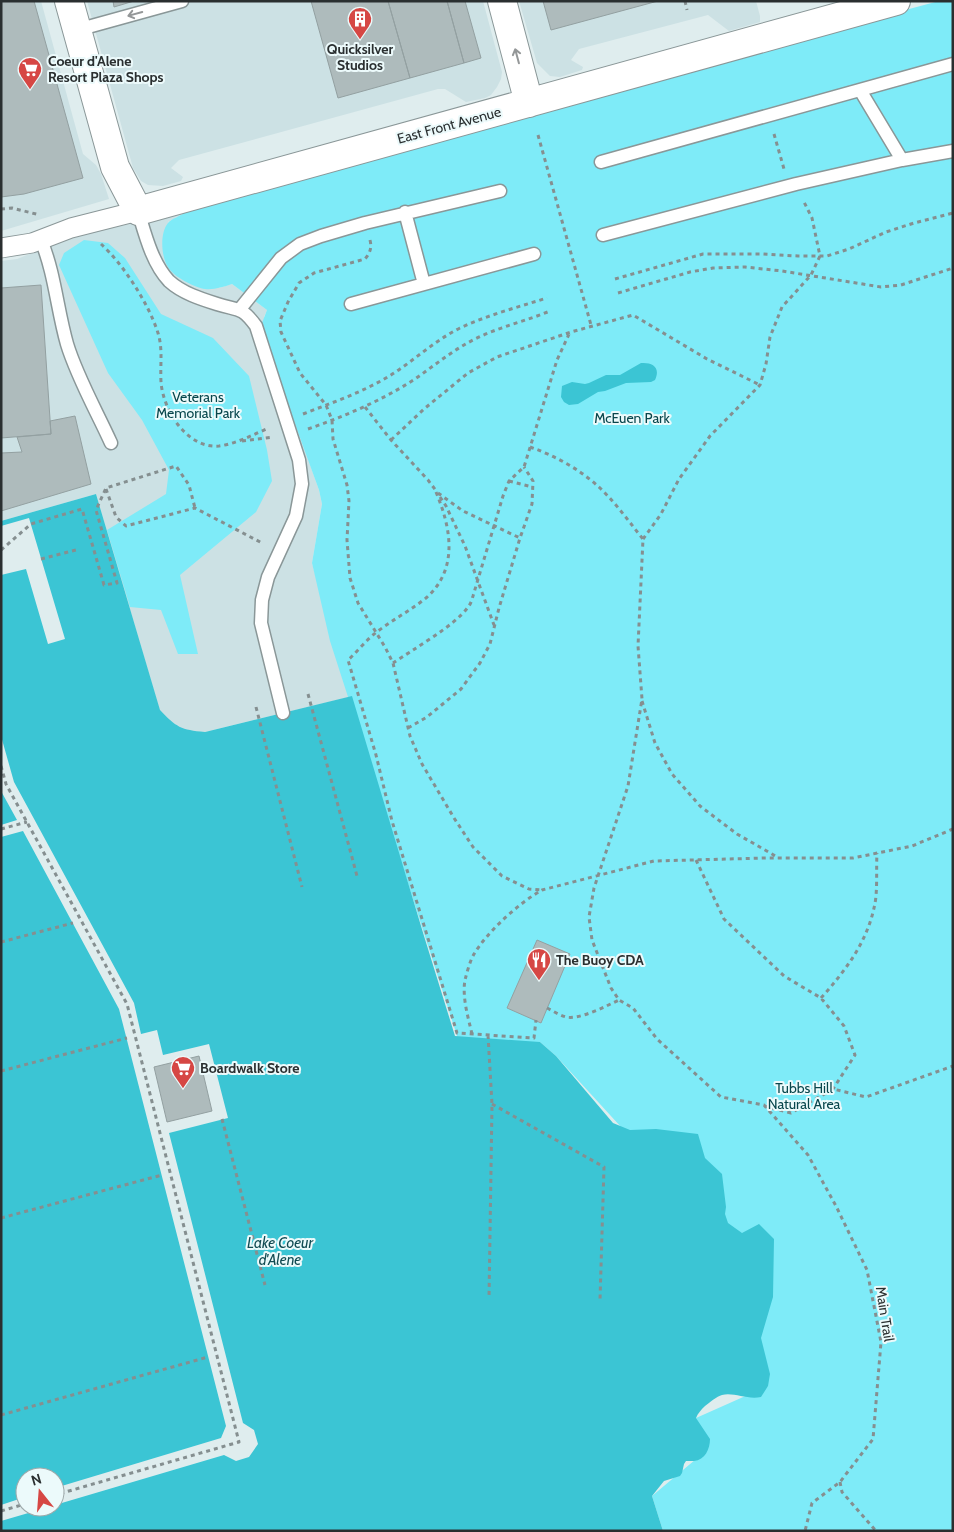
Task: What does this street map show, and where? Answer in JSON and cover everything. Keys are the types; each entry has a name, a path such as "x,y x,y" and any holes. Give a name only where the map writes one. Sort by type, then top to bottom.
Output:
{"street":[{"path":"69,1 115,168 138,211"},
{"path":"502,1 530,103"},
{"name":"East Front Avenue","path":"1,248 32,243 72,228 896,1"}],"lane":[{"path":"77,30 182,1"},
{"path":"601,162 953,64"},
{"path":"860,90 902,160"},
{"path":"603,235 796,184 902,160 953,151"},
{"path":"240,309 281,258 300,244 321,236 405,212 500,191"},
{"path":"138,211 158,266 169,281 182,290 203,300 240,309 249,316 256,326 292,434 299,460 302,484 296,516 268,577 262,600 261,623 283,713"},
{"path":"405,212 424,284"},
{"path":"41,240 53,277 67,345 111,443"},
{"path":"351,304 534,254"}],"path":[{"path":"685,1 687,10"},
{"path":"769,115 784,169 796,184 812,218 820,256 811,275 782,307 770,337 766,364 760,385 710,436 679,479 661,514 643,538 638,646 642,699 655,743 672,774 700,806 737,834 780,858"},
{"path":"538,135 591,326"},
{"path":"615,279 703,254 826,256 849,249 886,232 914,222 953,213"},
{"path":"365,223 371,244 370,253 365,259 314,273 299,284 288,302 280,321 282,332 300,373 322,400 332,420 333,439 347,485 349,501 346,540 350,578 358,603 393,663 408,728 422,764 473,847 502,876 529,889 542,890"},
{"path":"618,292 690,272 713,268 745,267 811,275 881,287 901,285 953,268"},
{"path":"236,442 292,434 365,407 381,400 445,356 476,339 550,310"},
{"path":"391,440 424,409 468,373 498,357 570,332 633,315 707,359 760,385"},
{"path":"393,663 457,618 468,607 478,582 493,526 509,481 524,467 557,360 570,332"},
{"path":"365,407 391,440 428,480 446,506 465,546 495,626"},
{"path":"530,447 547,453 578,470 602,490 643,538"},
{"path":"1,550 31,524 82,509 104,585 117,583 96,510 106,488 176,466 189,485 195,508"},
{"path":"408,728 427,717 460,689 480,663 490,644 520,538 532,504 533,481 524,467"},
{"path":"509,481 533,487"},
{"path":"106,488 116,517 126,526 195,508 280,553"},
{"path":"436,492 448,525 450,552 442,580 426,597 376,632 348,660 376,754 392,821 457,1033 534,1038 536,1020"},
{"path":"436,492 463,511 520,538"},
{"path":"41,559 76,550"},
{"path":"308,694 356,876"},
{"path":"642,699 628,786 594,888 589,917 592,940 611,988 619,1000 633,1008 657,1039 684,1065 721,1097 791,1113 834,1089 855,1055 844,1026 821,998 784,976 724,919 696,860"},
{"path":"256,707 302,887"},
{"path":"1,766 6,784 127,1004 239,1442 65,1492"},
{"path":"1,829 27,822"},
{"path":"472,1034 466,1005 465,981 474,955 488,937 526,899 542,890 654,861 854,858 912,846 953,830"},
{"path":"821,998 843,973 861,946 874,907 877,853"},
{"path":"1,942 73,923"},
{"path":"547,1008 566,1017 575,1017 619,1000"},
{"path":"488,1035 492,1104 489,1298"},
{"path":"1,1071 127,1038"},
{"path":"834,1089 866,1097 953,1066"},
{"path":"492,1104 604,1167 600,1300"},
{"name":"Main Trail","path":"764,1106 808,1155 836,1206 867,1270 880,1342 873,1439 840,1482 812,1503 806,1531"},
{"path":"222,1119 265,1285"},
{"path":"1,1218 162,1175"},
{"path":"1,1414 208,1357"},
{"path":"840,1482 842,1492 876,1531"},
{"path":"1,1510 15,1506"}],"shaded area":[{"name":"Coeur d'Alene Resort Plaza Shops","path":"1,1 41,1 83,154 96,165 109,199 1,231"},
{"path":"87,1 483,1 502,72 501,79 491,95 485,98 466,102 445,89 438,89 179,160 171,168 183,177 181,181 163,186 148,185 141,181 133,168"},
{"path":"519,1 756,1 760,22 729,31 708,15 579,49 571,60 583,67 582,70 560,77 550,76 537,63"},
{"path":"184,213 168,222 219,288 232,284 267,310 264,317 271,356 319,490 322,504 312,563 349,697 205,732 187,731 171,722 160,711 96,494 1,521 1,261 17,259 57,243 97,231"}],"green space":[{"name":"McEuen Park","path":"939,1 953,1 953,1531 663,1531 652,1496 708,1449 696,1418 768,1386 621,1127 556,1056 540,1042 459,1042 330,641 312,563 322,504 319,490 264,339 262,323 267,310 232,284 215,289 205,289 192,285 178,277 171,271 165,261 162,247 163,234 169,222 184,213 623,86"},
{"name":"Veterans Memorial Park","path":"84,240 108,243 125,258 161,314 213,338 249,376 267,450 272,481 256,512 180,575 198,654 178,654 161,610 130,607 107,530 166,494 169,470 142,420 108,373 59,265 64,253"}],"water":[{"path":"641,363 649,363 654,366 657,372 655,380 651,382 626,383 598,392 578,404 569,405 561,397 562,386 572,382 589,383 606,375 620,375"},
{"name":"Lake Coeur d'Alene","path":"96,494 160,710 170,720 184,729 205,732 352,696 455,1036 540,1042 556,1056 613,1123 630,1130 656,1129 698,1134 705,1158 722,1174 726,1207 725,1214 728,1223 742,1233 759,1224 774,1239 773,1297 761,1338 770,1374 768,1386 761,1397 751,1398 727,1394 713,1400 699,1413 696,1418 710,1439 706,1453 701,1459 686,1461 680,1476 664,1481 652,1496 663,1531 1,1531 1,521"}],"pier":[{"path":"29,518 65,639 48,644 26,569 1,575 1,526"},
{"path":"1,736 14,782 134,1003 141,1034 157,1030 163,1055 209,1044 228,1118 169,1133 243,1423 254,1430 258,1444 249,1457 236,1461 224,1455 65,1502 65,1485 221,1438 226,1426 119,1009 23,831 1,837 1,825 17,820 1,791"},
{"path":"15,1500 15,1517 1,1521 1,1505"}],"building":[{"name":"Coeur d'Alene Resort Plaza Shops","path":"1,1 34,1 83,178 24,194 1,197"},
{"path":"113,1 134,1 114,7"},
{"name":"Quicksilver Studios","path":"311,1 388,1 410,78 338,98"},
{"path":"388,1 447,1 464,63 410,78"},
{"path":"447,1 465,1 481,58 464,63"},
{"path":"543,1 658,1 551,30"},
{"path":"41,285 51,434 1,438 1,288"},
{"path":"75,416 91,484 1,511 1,453 22,452 17,437 51,434 50,421"},
{"name":"The Buoy CDA","path":"537,940 570,954 541,1023 507,1008"},
{"name":"Boardwalk Store","path":"199,1056 212,1111 167,1122 154,1067"}],"place":[{"name":"Quicksilver Studios","path":"360,40"},
{"name":"Coeur d'Alene Resort Plaza Shops","path":"30,90"},
{"name":"The Buoy CDA","path":"539,981"},
{"name":"Boardwalk Store","path":"183,1089"}],"park label":[{"name":"Tubbs Hill Natural Area","path":"804,1096"}]}
